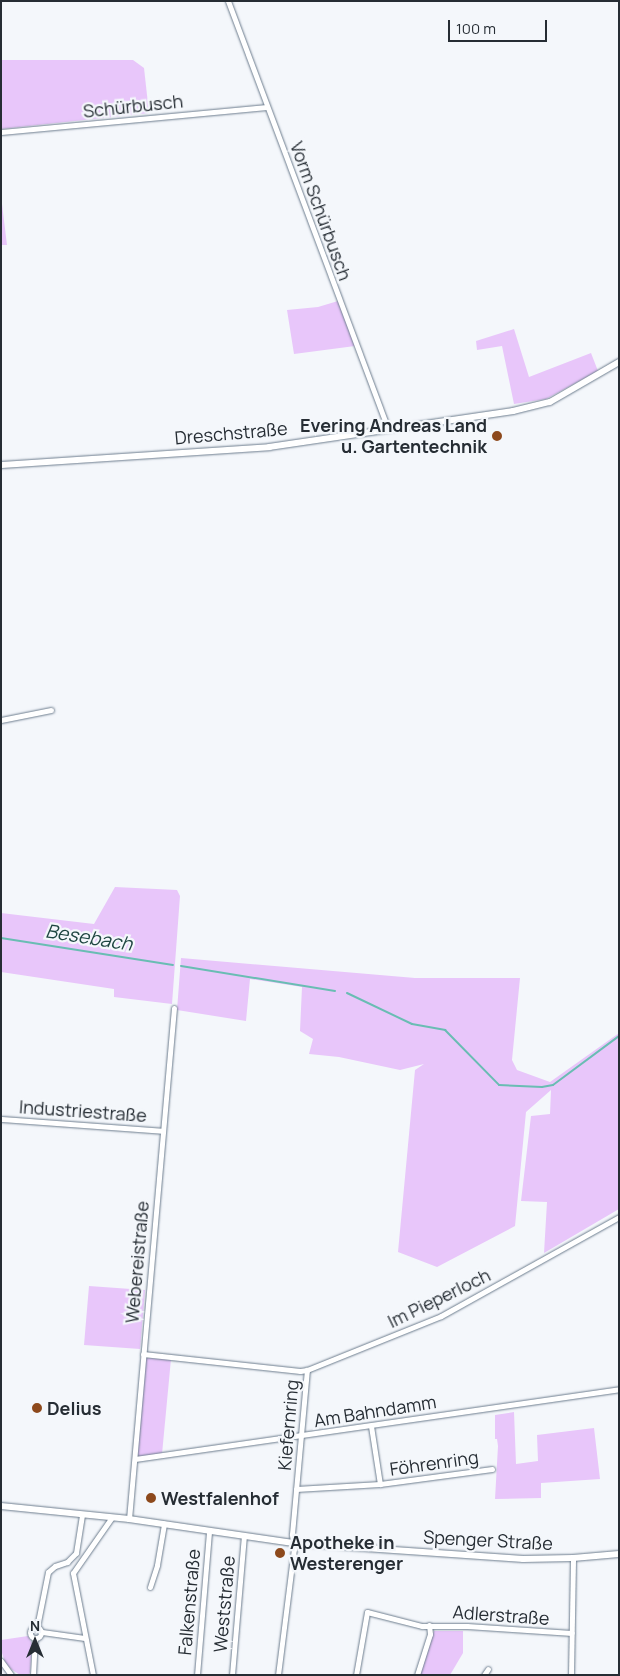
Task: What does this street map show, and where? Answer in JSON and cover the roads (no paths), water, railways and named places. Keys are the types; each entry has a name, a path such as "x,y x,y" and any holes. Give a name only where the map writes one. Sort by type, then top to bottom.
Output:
{"street":[{"name":"Vorm Schürbusch","path":"228,1 388,429"},
{"name":"Schürbusch","path":"1,132 267,106"},
{"name":"Dreschstraße","path":"1,466 269,447 513,411 550,402 619,362"},
{"path":"1,720 51,710"},
{"name":"Webereistraße","path":"129,1519 142,1354 174,1008"},
{"name":"Industriestraße","path":"1,1119 163,1131"},
{"name":"Im Pieperloch","path":"142,1354 300,1371 307,1370 441,1316 619,1216"},
{"name":"Kiefernring","path":"278,1675 293,1542 300,1437 307,1370"},
{"name":"Am Bahndamm","path":"134,1459 300,1437 619,1389"},
{"name":"Föhrenring","path":"371,1426 380,1484"},
{"name":"Föhrenring","path":"296,1489 380,1484 492,1469"},
{"name":"Spenger Straße","path":"1,1506 115,1517 293,1542 523,1559 573,1558 619,1554"},
{"path":"33,1675 35,1638 31,1631 37,1627 48,1572 55,1566 67,1562 76,1553 82,1514"},
{"path":"93,1675 73,1573 115,1517"},
{"path":"150,1587 157,1565 164,1524"},
{"name":"Falkenstraße","path":"197,1675 209,1531"},
{"name":"Weststraße","path":"232,1675 244,1536"},
{"path":"571,1675 573,1558"},
{"name":"Adlerstraße","path":"356,1675 367,1612 422,1626 572,1633"},
{"path":"417,1675 430,1634 429,1625"},
{"path":"37,1627 42,1632 85,1638"},
{"path":"35,1638 40,1637 42,1632"},
{"path":"1,1661 11,1675"},
{"path":"484,1675 488,1669"}],"waterway":[{"name":"Besebach","path":"1,938 173,965"},
{"name":"Besebach","path":"181,966 335,991"},
{"name":"Besebach","path":"347,993 412,1024 445,1030 499,1085 542,1087 553,1085 619,1036"}],"place":[{"name":"Evering Andreas Land u. Gartentechnik","path":"497,436"},
{"name":"Delius","path":"37,1408"},
{"name":"Westfalenhof","path":"151,1498"},
{"name":"Apotheke in Westerenger","path":"280,1553"}]}
